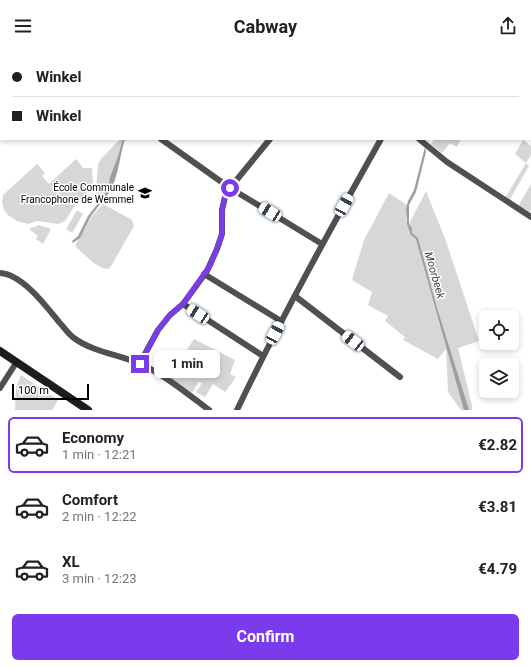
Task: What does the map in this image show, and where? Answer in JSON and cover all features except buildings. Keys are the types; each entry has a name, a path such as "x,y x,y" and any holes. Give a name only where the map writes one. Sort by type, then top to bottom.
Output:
{"street":[{"path":"163,140 230,188 322,244"},
{"path":"140,364 158,330 170,315 183,304 211,264 222,234 222,210 225,197 230,188 269,140"},
{"path":"237,410 281,321 380,140"},
{"path":"421,140 446,162 531,217"},
{"path":"0,272 12,276 24,285 42,302 73,338 88,346 140,364 165,378 209,410"},
{"path":"204,274 281,321"},
{"path":"295,296 400,377"},
{"path":"183,304 263,356"},
{"path":"0,351 88,410"},
{"path":"0,388 16,363"}],"shaded area":[{"path":"119,140 123,140 110,177 108,190 101,199 97,196 96,190 98,164"},
{"path":"123,140 125,140 115,180 112,188 103,200 101,199 108,189 110,177"},
{"path":"434,140 460,140 457,147 450,143 442,153 431,144"},
{"path":"523,140 531,146 531,155 526,163 515,154"},
{"path":"425,147 426,152 416,192 409,205 409,224 412,228 412,233 418,238 437,308 469,410 464,410 416,239 411,235 407,224 406,209 408,201 414,190"},
{"path":"76,159 83,168 92,168 93,183 89,191 77,202 65,221 58,224 37,221 28,224 17,221 8,215 4,210 2,203 3,195 37,164 45,173 42,176 49,184"},
{"path":"526,163 529,166 509,201 505,198"},
{"path":"531,184 531,210 529,213 518,206"},
{"path":"426,191 446,241 479,341 458,348 472,410 461,410 448,392 446,349 438,359 403,340 405,337 385,321 388,316 368,305 372,292 352,280 364,240 389,193 407,205 406,220 408,226"},
{"path":"99,202 101,203 91,216 80,238 73,243 72,241 78,236 88,216"},
{"path":"103,204 132,220 134,226 110,268 106,269 97,265 75,246 92,216"},
{"path":"77,210 83,214 72,233 66,229"},
{"path":"39,225 51,229 43,244 36,239 38,236 29,229"},
{"path":"194,339 235,360 230,374 236,377 225,392 213,384 205,397 196,392 202,383 199,382 192,393 169,377"},
{"path":"21,375 58,400 52,410 15,410 16,388"}],"place":[{"name":"École Communale Francophone de Wemmel","path":"145,193"}],"route":[{"path":"140,364 158,330 170,315 183,304 211,264 222,234 222,210 225,197 230,188"}],"water label":[{"name":"Moorbeek","path":"435,275"}]}
